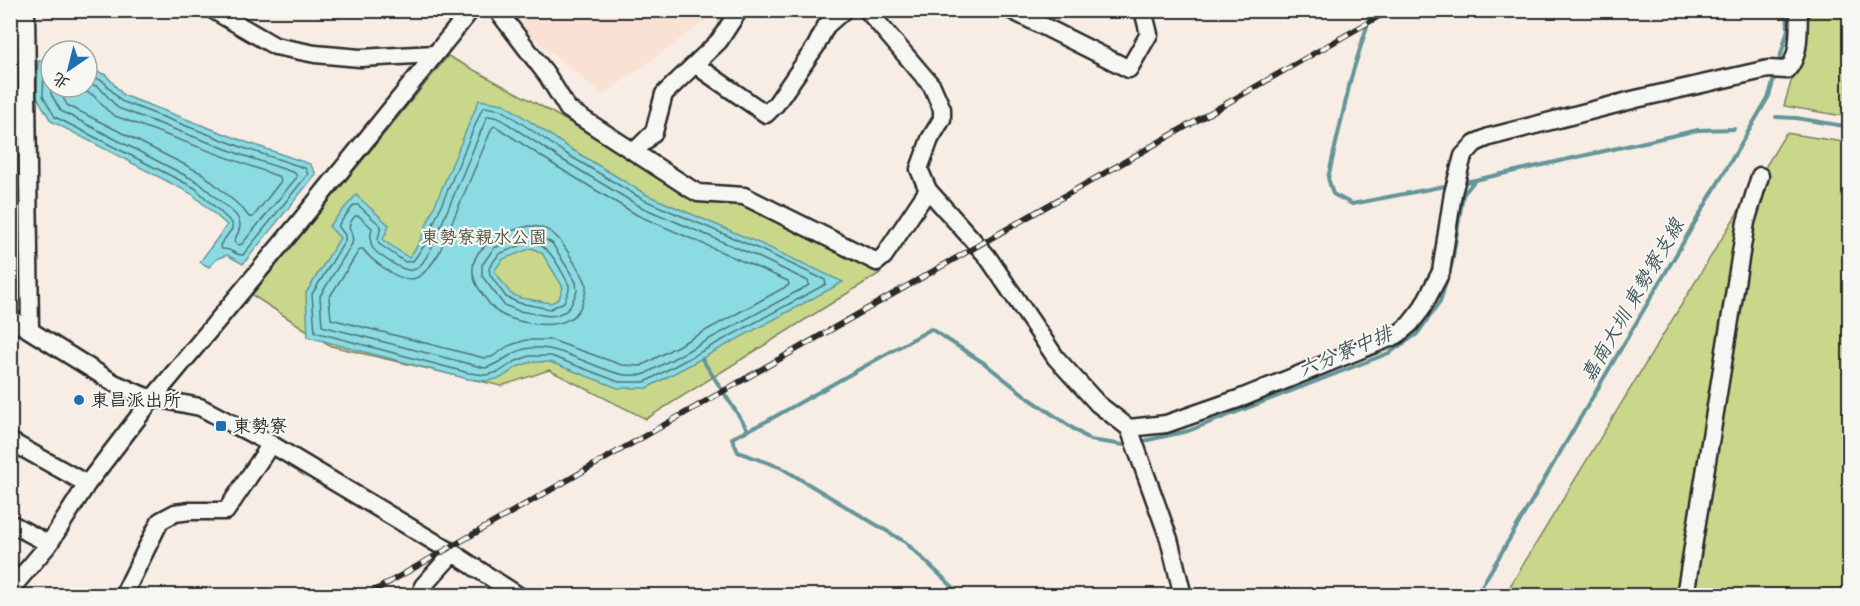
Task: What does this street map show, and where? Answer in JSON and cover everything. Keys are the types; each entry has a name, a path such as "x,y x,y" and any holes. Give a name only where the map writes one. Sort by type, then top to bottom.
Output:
{"street":[{"path":"26,10 30,330"},
{"path":"213,10 275,46 315,54 360,58 435,54"},
{"path":"10,590 49,544 87,484 153,398 471,10"},
{"path":"497,10 548,75 568,109 698,193 744,196 877,262 884,256 928,190"},
{"path":"634,152 654,132 664,94 719,41 739,10"},
{"path":"704,71 766,114 777,104 816,46 826,26 844,10"},
{"path":"867,10 932,86 942,109 942,118 930,139 920,169 928,190 987,256 1056,358 1098,404 1130,431 1169,539 1184,596"},
{"path":"1011,10 1130,69 1149,34 1143,10"},
{"path":"1130,431 1166,424 1241,398 1397,335 1421,310 1441,272 1457,173 1463,156 1475,143 1489,137 1657,94 1768,69 1786,70 1794,63 1799,10"},
{"path":"1685,596 1746,222 1760,176"},
{"path":"10,318 114,383 153,398 200,407 271,444 453,553 519,596"},
{"path":"10,441 87,484"},
{"path":"123,596 160,521 175,513 226,511 271,444"},
{"path":"10,523 49,544"},
{"path":"423,596 423,586 453,553"}],"shaded area":[{"path":"500,11 719,11 603,95"}],"green space":[{"path":"1806,11 1849,11 1849,117 1784,106 1806,31"},
{"name":"東勢寮親水公園","path":"448,56 541,106 693,194 741,202 880,273 646,419 549,370 501,386 331,346 252,295"},
{"path":"1786,133 1849,143 1849,595 1504,596"}],"water":[{"path":"38,61 39,99 99,99 99,72 106,75 123,95 310,164 316,174 243,264 227,255 218,258 209,267 200,262 227,225 192,194 51,121 37,97"},
{"name":"東勢寮親水公園","path":"479,100 504,104 568,147 647,195 843,282 647,388 618,388 550,362 531,362 517,367 501,378 486,381 468,379 308,337 306,293 340,238 329,226 356,195 389,225 383,240 409,258 419,243","holes":["532,248 542,253 563,287 559,299 551,303 511,294 494,271 503,259"]}],"waterway":[{"path":"1372,10 1351,78 1328,178 1333,194 1352,204 1450,185"},
{"name":"嘉南大圳 東勢寮支線","path":"1778,65 1788,29 1787,10"},
{"name":"嘉南大圳 東勢寮支線","path":"1476,596 1769,96 1775,75"},
{"name":"六分寮中排","path":"1776,117 1850,127"},
{"name":"六分寮中排","path":"1139,442 1188,431 1389,353 1417,334 1440,302 1452,263 1463,195 1475,180 1698,130 1734,129"},
{"path":"1460,183 1475,180"},
{"path":"954,588 905,542 780,467 738,452 732,438 767,421 931,329 984,363 1027,397 1090,440 1131,444"},
{"path":"702,359 748,430"}],"railway":[{"path":"365,596 1390,10"}],"place":[{"name":"東昌派出所","path":"79,400"},
{"name":"東勢寮","path":"221,426"}]}
